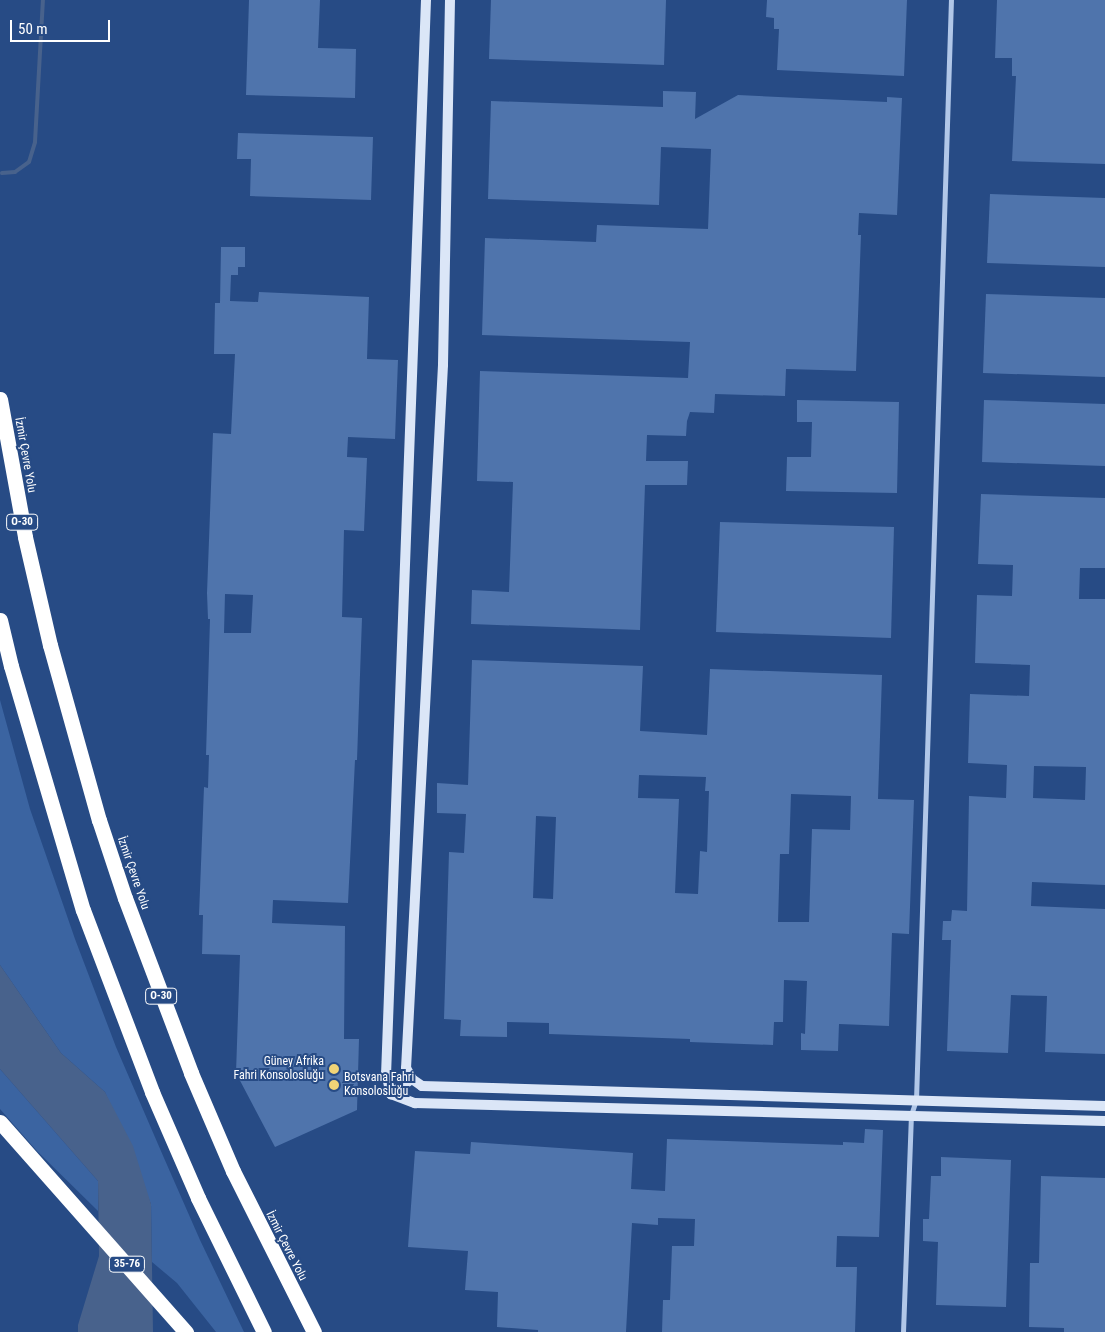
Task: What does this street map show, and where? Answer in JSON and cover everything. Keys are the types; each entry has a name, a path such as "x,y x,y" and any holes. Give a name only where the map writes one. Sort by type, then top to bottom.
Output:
{"highway":[{"name":"İzmir Çevre Yolu","path":"0,399 25,537 50,645 99,820 191,1074 232,1171 314,1332"},
{"path":"0,620 10,666 83,910 152,1092 198,1198 264,1332"},
{"name":"35-76","path":"0,1122 165,1306 186,1332"}],"street":[{"path":"391,1094 386,1073 426,0"},
{"path":"450,0 443,365 406,1068 412,1080 422,1086 1105,1106"},
{"path":"903,1332 911,1115 916,1100 951,0"},
{"path":"391,1094 412,1080"},
{"path":"391,1094 415,1103 1105,1121"}],"shaded area":[{"path":"0,700 30,809 75,939 116,1047 200,1240 244,1332 216,1332 177,1283 152,1262 151,1204 105,1092 61,1053 0,965"},
{"path":"0,965 61,1053 105,1092 133,1146 151,1204 153,1332 78,1332 78,1325 99,1256 98,1181 0,1069"},
{"path":"0,1069 98,1181 98,1211 37,1151 0,1109"}],"building":[{"path":"249,0 320,0 318,48 356,49 355,98 246,95"},
{"path":"491,0 666,0 664,65 489,59"},
{"path":"767,0 907,0 904,76 777,70 779,29 774,29 774,18 766,17"},
{"path":"997,0 1105,0 1105,164 1012,161 1016,76 1012,76 1012,58 995,58"},
{"path":"663,91 696,92 695,119 738,95 887,102 887,97 902,98 897,215 859,213 858,235 861,235 856,371 786,369 785,396 715,394 714,413 690,412 686,436 647,435 646,461 688,461 687,485 645,485 640,630 471,624 472,590 509,592 513,482 477,481 480,371 688,378 690,342 482,335 485,238 596,242 597,225 708,229 711,149 661,147 659,205 488,199 491,101 663,107"},
{"path":"238,133 373,137 371,200 250,196 251,159 237,159"},
{"path":"990,194 1105,198 1105,267 987,263"},
{"path":"221,247 245,247 245,267 238,267 238,275 231,275 230,301 258,302 259,292 369,297 367,359 398,360 395,439 348,437 347,457 367,458 364,531 344,530 342,617 362,618 357,760 355,760 348,903 273,900 272,923 345,926 344,1039 359,1039 357,1110 275,1147 236,1073 240,955 202,954 203,915 199,915 204,787 208,788 209,755 206,755 210,619 208,619 207,593 213,433 231,434 235,354 214,354 215,303 220,303","holes":["225,594 253,595 251,633 224,633"]},
{"path":"986,294 1105,298 1105,377 983,373"},
{"path":"797,400 899,402 897,493 786,491 787,457 811,457 812,422 797,422"},
{"path":"984,400 1105,404 1105,466 982,462"},
{"path":"981,494 1105,498 1105,568 1080,568 1079,599 1105,599 1105,885 1032,882 1031,906 1105,909 1105,1054 1045,1052 1047,996 1011,995 1008,1053 947,1051 951,940 942,940 943,921 951,921 952,910 967,911 969,796 1006,798 1007,765 968,763 970,694 1029,696 1030,665 975,663 977,595 1012,596 1013,565 978,564","holes":["1034,766 1086,767 1085,800 1033,798"]},
{"path":"720,522 894,527 891,638 716,632"},
{"path":"472,660 643,666 640,731 707,735 710,669 882,675 878,799 914,800 909,934 892,933 889,1026 839,1024 838,1051 801,1050 801,1033 805,1034 807,981 784,980 783,1022 774,1022 773,1045 690,1042 690,1039 549,1034 549,1023 507,1022 507,1037 460,1036 461,1020 444,1019 449,852 464,853 466,814 437,813 437,783 468,785","holes":["639,775 706,777 705,791 709,791 707,852 700,851 698,894 675,893 679,799 638,798","791,794 851,796 850,830 812,829 809,922 778,922 780,854 789,854","536,816 556,817 553,899 533,898"]},
{"path":"865,1129 883,1130 879,1237 837,1236 836,1267 857,1267 855,1332 662,1332 663,1300 670,1300 672,1246 694,1246 695,1219 658,1218 658,1225 632,1223 626,1332 538,1332 538,1330 497,1327 498,1292 465,1290 468,1251 408,1247 415,1151 470,1154 471,1142 633,1153 631,1189 665,1191 667,1139 843,1145 843,1142 864,1143"},
{"path":"941,1157 1011,1160 1006,1307 936,1305 938,1242 923,1241 923,1219 929,1219 931,1176 941,1176"},
{"path":"1041,1176 1105,1178 1105,1332 1064,1332 1064,1328 1029,1327 1030,1263 1039,1263"}],"waterway":[{"path":"2,173 15,172 29,162 35,142 43,0"}],"place":[{"name":"Güney Afrika Fahri Konsolosluğu","path":"334,1069"},
{"name":"Botsvana Fahri Konsolosluğu","path":"334,1085"}]}
